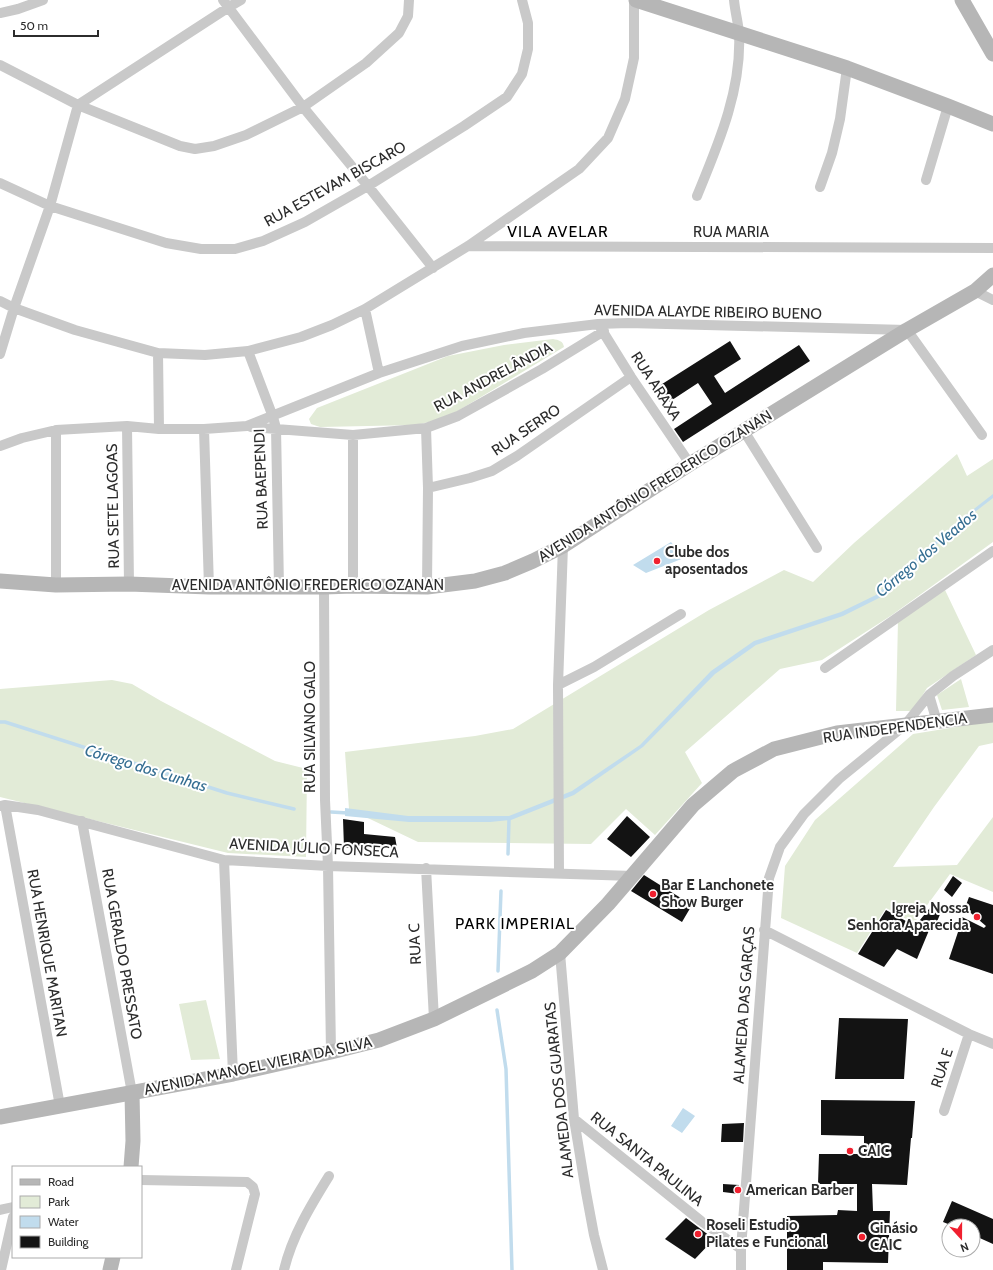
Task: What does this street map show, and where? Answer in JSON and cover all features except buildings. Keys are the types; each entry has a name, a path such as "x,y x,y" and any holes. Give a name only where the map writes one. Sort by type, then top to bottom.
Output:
{"street":[{"path":"0,13 43,0"},
{"path":"0,354 14,308 50,206 78,105 226,4 241,0"},
{"path":"0,64 78,105 180,146 195,149 214,146 246,134 303,108 366,63 399,33 408,16 409,0"},
{"name":"RUA ESTEVAM BISCARO","path":"0,183 50,206 166,243 201,249 235,249 263,241 305,222 368,186 464,126 507,96 522,74 528,49 528,24 522,0"},
{"path":"0,301 14,308 75,330 158,354 206,355 248,351 301,337 332,325 365,309 468,246 578,169 608,138 625,99 634,58 635,0 847,68 993,124"},
{"path":"697,196 720,140 733,96 739,33 734,0"},
{"path":"962,0 993,54"},
{"path":"226,4 303,108 368,186 433,268"},
{"path":"820,187 832,153 840,119 847,68"},
{"path":"926,180 948,106"},
{"name":"RUA MARIA","path":"468,246 993,248"},
{"name":"AVENIDA ANTÔNIO FREDERICO OZANAN","path":"0,581 56,585 129,584 209,587 427,587 475,580 505,573 563,546 690,464 907,330 975,291 993,275"},
{"path":"975,291 993,300"},
{"path":"365,309 379,373"},
{"name":"AVENIDA ALAYDE RIBEIRO BUENO","path":"0,446 22,438 56,430 127,426 159,429 204,429 247,426 379,373 462,346 524,333 601,328 628,323 907,330"},
{"name":"RUA ARAXA","path":"601,328 631,377 690,464"},
{"name":"RUA ANDRELÂNDIA","path":"247,426 353,435 426,428 464,412 542,369 601,328"},
{"path":"907,330 982,435"},
{"name":"RUA BAEPENDI","path":"248,351 273,416 276,428 278,587"},
{"path":"158,354 159,429"},
{"name":"RUA SERRO","path":"428,488 492,471 517,456 631,377"},
{"name":"RUA SETE LAGOAS","path":"127,426 129,584"},
{"path":"426,428 428,488 427,587"},
{"path":"204,429 209,587"},
{"path":"56,430 56,585"},
{"path":"744,431 817,548"},
{"path":"353,435 353,586"},
{"path":"559,873 558,686 563,546"},
{"path":"825,668 993,551"},
{"name":"RUA SILVANO GALO","path":"324,587 325,800 328,866 331,1052"},
{"path":"558,686 594,668 681,614"},
{"name":"ALAMEDA DAS GARÇAS","path":"741,1270 741,1248 764,930 769,878 780,847 804,814 839,779 905,725 929,695 953,676 993,650"},
{"path":"929,695 937,722"},
{"name":"RUA INDEPENDENCIA","path":"633,876 693,805 733,771 774,749 837,733 993,715"},
{"name":"AVENIDA JÚLIO FONSECA","path":"2,806 38,810 224,860 328,866 426,868 633,876"},
{"name":"RUA HENRIQUE MARITAN","path":"2,806 60,1106"},
{"name":"RUA GERALDO PRESSATO","path":"82,821 132,1093"},
{"path":"224,860 233,1074"},
{"name":"RUA C","path":"426,868 434,1019"},
{"name":"AVENIDA MANOEL VIEIRA DA SILVA","path":"0,1117 233,1074 379,1040 434,1019 532,971 560,953 633,876"},
{"path":"764,930 969,1034 993,1044"},
{"name":"ALAMEDA DOS GUARATAS","path":"560,953 574,1119 594,1235 603,1270"},
{"name":"RUA E","path":"944,1111 969,1034"},
{"path":"131,1166 133,1141 132,1093"},
{"name":"RUA SANTA PAULINA","path":"574,1119 701,1221 741,1248"},
{"path":"284,1270 297,1233 317,1196 330,1176"},
{"path":"142,1180 247,1182 253,1187 255,1194 236,1270"},
{"path":"0,1210 12,1207"},
{"path":"1,1270 12,1221"},
{"path":"110,1270 113,1258"}],"green space":[{"path":"553,339 563,343 564,347 456,412 437,420 416,425 320,427 311,424 309,419 317,408 448,356 504,345"},
{"path":"957,454 967,476 993,459 993,542 892,615 822,660 780,669 685,752 702,783 655,835 626,809 591,844 418,842 349,809 345,752 475,736 513,729 709,610 784,570 813,582 854,543"},
{"path":"945,590 976,655 927,688 913,711 896,711 898,620"},
{"path":"961,679 969,707 942,710 937,695"},
{"path":"112,680 132,684 161,701 275,761 307,769 306,857 228,853 0,797 0,689"},
{"path":"993,721 993,743 979,746 934,807 893,867 957,865 993,817 993,892 950,874 914,923 886,908 857,953 781,918 785,866 815,820 913,734"},
{"path":"206,1000 220,1059 191,1060 179,1004"}],"water":[{"name":"Córrego dos Veados","path":"993,494 993,498 958,525 896,581 881,597 843,616 756,645 715,674 643,747 574,795 511,820 490,822 409,822 345,816 345,808 408,816 509,816 572,791 640,745 711,671 754,641 841,612 876,595 961,519"},
{"name":"Clube dos aposentados","path":"671,542 684,558 646,573 633,565"},
{"path":"683,1108 695,1116 682,1133 671,1126"}],"waterway":[{"name":"Córrego dos Cunhas","path":"0,722 5,722 227,793 294,809"},
{"name":"Córrego dos Cunhas","path":"331,812 348,813"},
{"path":"508,854 509,819"},
{"path":"498,971 501,891"},
{"path":"497,1010 506,1069 512,1270"}],"place":[{"name":"Clube dos aposentados","path":"657,561"},
{"name":"Bar E Lanchonete Show Burger","path":"653,894"},
{"name":"Igreja Nossa Senhora Aparecida","path":"977,917"},
{"name":"CAIC","path":"850,1151"},
{"name":"American Barber","path":"738,1190"},
{"name":"Roseli Estudio Pilates e Funcional","path":"698,1234"},
{"name":"Ginásio CAIC","path":"862,1237"}],"district":[{"name":"VILA AVELAR","path":"558,231"},
{"name":"PARK IMPERIAL","path":"515,923"}]}
